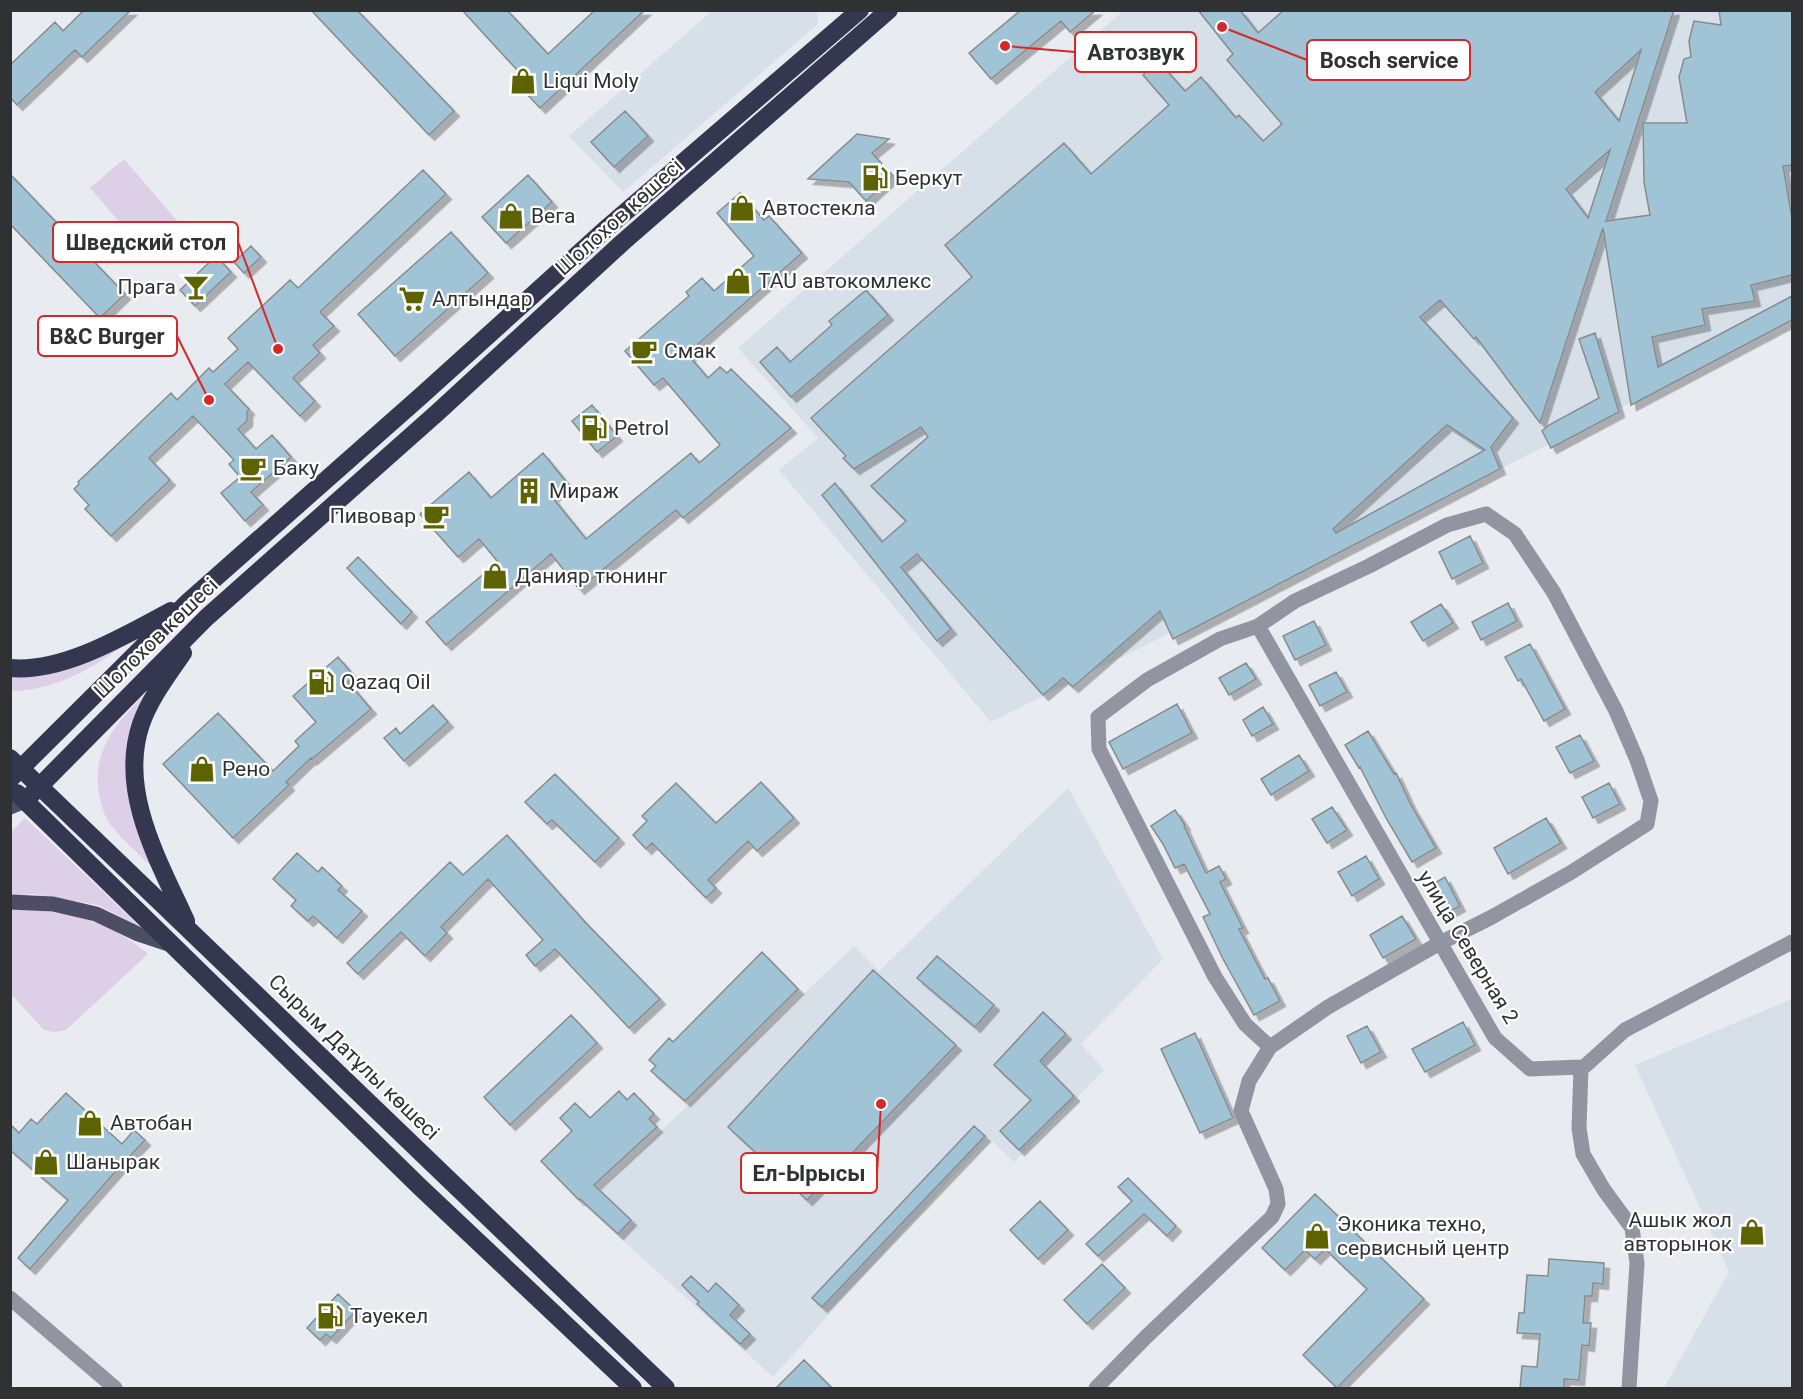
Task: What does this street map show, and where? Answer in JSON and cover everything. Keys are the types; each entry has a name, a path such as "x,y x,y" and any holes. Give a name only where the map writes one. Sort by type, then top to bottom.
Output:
{"highway":[{"name":"Шолохов көшесі","path":"188,602 608,227 860,10"},
{"name":"Шолохов көшесі","path":"18,804 40,786 206,618 383,461 622,242 889,10"},
{"path":"10,668 47,666 71,658 123,637 188,602"},
{"path":"14,768 188,602"},
{"path":"191,931 143,819 134,772 141,724 153,697 206,618"},
{"name":"Сырым Датұлы көшесі","path":"14,768 40,786 666,1389"},
{"path":"10,787 18,804 173,945 420,1187 633,1389"}],"main road":[{"path":"10,902 53,904 96,914 138,934 173,945"}],"street":[{"path":"1096,1389 1146,1337 1272,1216 1278,1204 1276,1189 1241,1111 1249,1081 1270,1047 1328,1007 1560,878 1647,824 1651,801 1637,760 1616,711 1554,593 1515,534 1486,514 1446,525 1369,566 1295,601 1258,626 1220,639 1147,680 1098,717 1099,749 1215,977 1245,1024 1270,1047"},
{"name":"улица Северная 2","path":"1258,626 1495,1038 1530,1069 1581,1067"},
{"path":"1629,1389 1637,1263 1632,1228 1604,1190 1583,1154 1579,1128 1581,1067 1585,1066 1625,1030 1792,942"},
{"path":"10,1298 116,1389"}],"shaded area":[{"path":"712,11 817,11 818,24 623,192 569,136"},
{"path":"1123,11 1792,11 1792,321 991,722 779,470 818,438 738,348"},
{"path":"124,159 184,229 151,258 90,188"},
{"path":"120,648 68,678 40,688 11,691 10,673"},
{"path":"156,683 136,720 156,871 108,821 99,794 98,776 100,760 112,732 132,707"},
{"path":"1068,788 1163,959 1081,1044 1104,1070 1014,1162 988,1137 773,1377 584,1205 854,946 879,971"},
{"path":"25,818 139,926 98,905 33,894 11,896 11,832"},
{"path":"11,909 67,915 100,924 148,954 66,1030 54,1032 44,1030 11,994"},
{"name":"Ашык жол авторынок","path":"1792,999 1792,1388 1664,1388 1729,1272 1635,1065"}],"building":[{"path":"84,10 131,10 82,57 75,50 17,105 10,97 10,65 55,22 63,31"},
{"path":"311,10 357,10 454,111 429,135"},
{"path":"462,10 507,10 548,54 595,10 645,10 540,108 511,77 518,71"},
{"path":"1021,10 1096,10 1070,32 1061,21 991,79 969,53"},
{"path":"1198,10 1240,10 1258,33 1284,10 1674,10 1606,221 1650,215 1644,182 1643,123 1687,123 1679,77 1684,59 1691,57 1689,41 1694,21 1721,25 1719,10 1792,10 1792,165 1783,166 1792,218 1792,275 1751,285 1755,301 1702,309 1705,325 1652,337 1658,367 1792,296 1792,320 1631,405 1603,228 1540,423 1476,337 1474,339 1440,300 1420,317 1513,418 1491,447 1500,469 1173,639 1160,611 1073,687 1063,678 1043,695 917,554 901,567 951,629 937,641 822,495 835,483 882,542 906,521 871,486 928,437 921,427 854,469 843,458 846,456 811,418 972,277 945,245 1064,143 1091,174 1169,105 1143,75 1159,62 1185,91 1201,77 1236,118 1239,115 1263,141 1282,124 1227,60 1233,54","holes":["1641,50 1619,121 1595,92","1610,150 1588,218 1566,189","1447,425 1485,450 1336,533 1333,529"]},
{"path":"625,111 648,136 614,167 591,142"},
{"path":"857,134 889,139 872,153 893,176 866,201 849,182 808,179"},
{"path":"423,170 446,194 320,312 334,326 313,345 320,353 293,378 315,401 300,416 248,362 225,384 249,409 247,421 238,429 256,449 272,435 291,457 251,492 263,505 245,521 221,493 240,477 229,464 234,460 193,416 149,458 170,480 111,536 85,509 89,505 74,489 79,484 78,482 171,393 177,400 209,368 213,372 238,349 228,338 290,280 298,288"},
{"path":"10,174 125,294 100,318 10,224"},
{"path":"528,175 552,202 506,243 482,217"},
{"path":"740,193 764,220 769,216 802,253 698,344 700,346 689,356 708,378 720,367 727,373 731,369 791,428 683,518 676,510 579,589 551,554 446,645 426,622 498,562 479,539 458,557 420,514 469,472 491,498 543,453 568,484 552,497 586,539 691,453 699,463 720,445 663,378 654,385 625,351 689,296 686,292 702,278 714,291 754,256 717,213"},
{"path":"451,232 488,273 395,356 358,314"},
{"path":"251,246 261,257 244,273 234,262"},
{"path":"216,256 231,272 195,306 180,290"},
{"path":"866,290 888,315 791,397 760,362 777,347 790,362 832,325 829,321"},
{"path":"1595,333 1619,412 1551,448 1542,431 1599,398 1579,339"},
{"path":"592,405 617,436 597,452 572,421"},
{"path":"1470,536 1483,563 1452,579 1439,552"},
{"path":"358,557 412,612 401,624 347,568"},
{"path":"1508,603 1517,621 1481,640 1472,622"},
{"path":"1441,604 1453,623 1423,641 1411,622"},
{"path":"1314,621 1326,645 1295,660 1283,636"},
{"path":"1530,644 1565,709 1544,721 1521,679 1518,681 1505,657"},
{"path":"338,657 354,676 348,682 371,709 311,758 286,782 289,785 233,838 163,764 218,713 273,771 299,746 295,741 316,722 293,696"},
{"path":"1246,663 1256,679 1229,695 1219,678"},
{"path":"1336,672 1347,692 1320,706 1309,685"},
{"path":"1177,704 1192,733 1123,769 1109,742"},
{"path":"433,705 448,722 404,761 384,738 396,728 400,734"},
{"path":"1263,707 1273,724 1252,736 1243,720"},
{"path":"1368,731 1394,774 1396,773 1411,805 1436,848 1412,862 1360,767 1345,745"},
{"path":"1580,735 1594,761 1570,773 1556,747"},
{"path":"1299,755 1309,771 1271,795 1261,779"},
{"path":"555,774 619,838 595,862 552,820 547,824 525,802"},
{"path":"761,782 794,818 757,851 748,841 708,880 716,888 706,898 652,843 646,849 633,835 647,821 642,816 676,783 716,823"},
{"path":"1609,783 1620,804 1593,818 1582,797"},
{"path":"1332,807 1347,830 1327,843 1312,819"},
{"path":"1175,810 1185,825 1206,873 1219,866 1226,879 1220,882 1243,928 1239,929 1265,979 1268,978 1280,1001 1254,1015 1203,917 1210,914 1184,864 1175,868 1151,826"},
{"path":"1546,818 1561,843 1508,874 1494,848"},
{"path":"507,835 585,922 660,999 629,1028 555,949 535,966 526,955 543,940 488,879 441,927 447,933 425,956 401,932 358,974 347,963 450,862 463,875"},
{"path":"297,853 318,872 322,867 342,886 338,890 362,911 337,938 313,916 308,921 291,906 296,900 273,879"},
{"path":"1366,856 1379,879 1352,896 1338,872"},
{"path":"1445,877 1460,906 1441,916 1426,888"},
{"path":"1402,916 1416,939 1383,958 1370,935"},
{"path":"762,952 798,989 685,1101 651,1071 656,1066 649,1060 669,1038 673,1042"},
{"path":"937,956 994,1005 975,1027 917,978"},
{"path":"873,970 956,1045 807,1200 728,1127"},
{"path":"1043,1012 1066,1034 1040,1061 1074,1096 1019,1150 1000,1131 1031,1100 994,1065"},
{"path":"571,1015 597,1043 510,1125 484,1097"},
{"path":"1463,1022 1475,1045 1425,1072 1412,1049"},
{"path":"1367,1026 1381,1052 1361,1063 1347,1036"},
{"path":"1195,1033 1233,1118 1200,1133 1161,1049"},
{"path":"619,1091 627,1100 634,1093 654,1114 649,1119 657,1127 594,1185 631,1220 618,1234 579,1200 541,1161 572,1131 560,1118 575,1103 590,1118"},
{"path":"66,1093 122,1144 134,1130 145,1140 30,1269 18,1258 68,1200 10,1150 10,1124 19,1133 31,1119 37,1124"},
{"path":"974,1126 985,1136 822,1307 812,1298"},
{"path":"1128,1178 1176,1226 1167,1236 1144,1214 1098,1256 1086,1244 1132,1201 1118,1187"},
{"path":"1315,1194 1424,1299 1337,1388 1303,1355 1367,1289 1325,1249 1315,1259 1305,1250 1285,1270 1262,1248"},
{"path":"1040,1201 1068,1230 1038,1259 1010,1230"},
{"path":"1549,1259 1604,1263 1603,1284 1593,1283 1592,1296 1585,1296 1583,1323 1591,1323 1589,1346 1582,1345 1579,1380 1564,1379 1564,1389 1520,1389 1522,1366 1537,1367 1540,1334 1517,1333 1519,1313 1524,1313 1527,1275 1548,1276"},
{"path":"1102,1264 1125,1288 1087,1324 1064,1300"},
{"path":"691,1276 708,1292 716,1283 739,1305 730,1315 750,1334 740,1344 697,1304 699,1302 682,1285"},
{"path":"338,1294 356,1311 331,1338 326,1334 320,1340 307,1328"},
{"path":"804,1360 833,1389 775,1389"}],"place":[{"name":"Bosch service","path":"1222,27"},
{"name":"Автозвук","path":"1005,46"},
{"name":"Liqui Moly","path":"523,81"},
{"name":"Беркут","path":"875,178"},
{"name":"Автостекла","path":"742,208"},
{"name":"Вега","path":"511,216"},
{"name":"TAU автокомлекс","path":"738,281"},
{"name":"Прага","path":"196,287"},
{"name":"Алтындар","path":"412,299"},
{"name":"Шведский стол","path":"278,349"},
{"name":"Смак","path":"644,351"},
{"name":"B&C Burger","path":"209,400"},
{"name":"Petrol","path":"594,428"},
{"name":"Баку","path":"253,468"},
{"name":"Мираж","path":"529,491"},
{"name":"Пивовар","path":"436,516"},
{"name":"Данияр тюнинг","path":"495,576"},
{"name":"Qazaq Oil","path":"321,682"},
{"name":"Рено","path":"202,769"},
{"name":"Ел-Ырысы","path":"881,1104"},
{"name":"Автобан","path":"90,1123"},
{"name":"Шанырак","path":"46,1162"},
{"name":"Ашык жол авторынок","path":"1752,1232"},
{"name":"Эконика техно, сервисный центр","path":"1317,1236"},
{"name":"Тауекел","path":"330,1316"}]}
